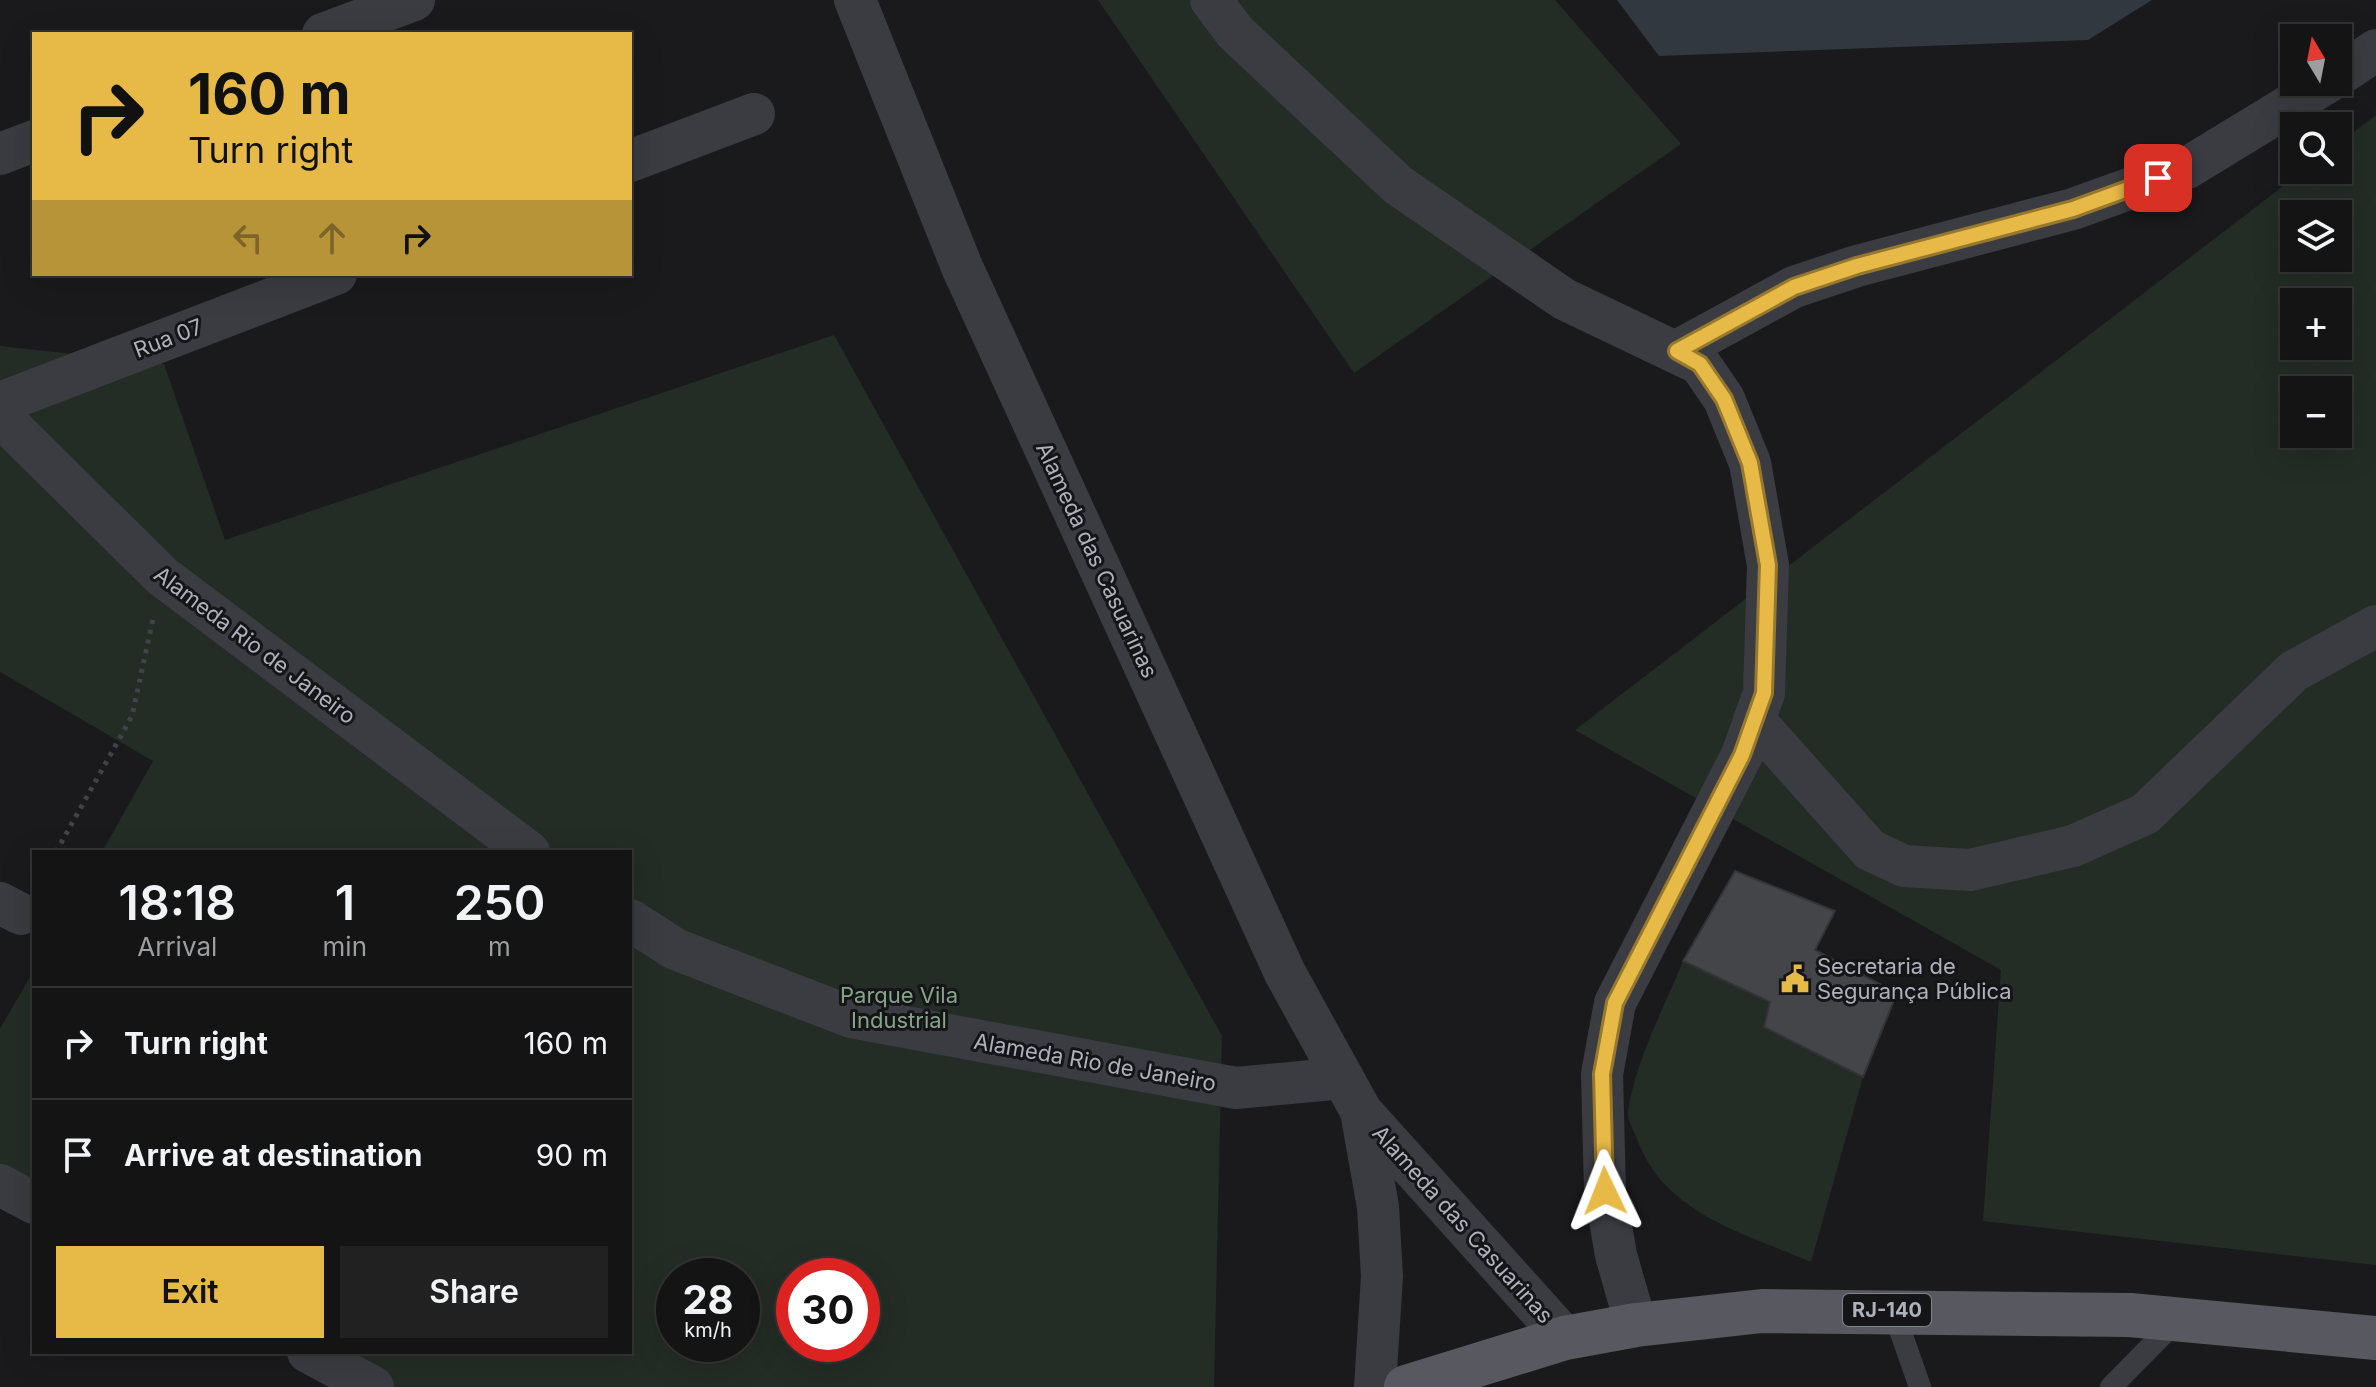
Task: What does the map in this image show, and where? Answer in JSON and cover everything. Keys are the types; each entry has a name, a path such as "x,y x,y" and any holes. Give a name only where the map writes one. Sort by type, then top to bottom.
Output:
{"main road":[{"name":"RJ-140","path":"1406,1387 1565,1338 1636,1325 1762,1311 1893,1310 2130,1315 2376,1338"}],"street":[{"path":"328,32 414,0"},
{"name":"Alameda das Casuarinas","path":"855,0 962,267 1285,973 1352,1094 1565,1338"},
{"path":"1211,0 1235,32 1398,185 1564,299 1700,364 1724,399 1750,463 1768,565 1764,693 1742,755 1615,1003 1602,1074 1605,1191 1616,1255 1636,1325"},
{"path":"2352,66 2376,50"},
{"path":"1677,351 1794,287 1857,266 2073,209 2187,168 2305,96"},
{"path":"632,160 754,114"},
{"path":"0,154 32,142"},
{"name":"Rua 07","path":"0,403 331,276"},
{"name":"Alameda Rio de Janeiro","path":"0,416 162,576 526,850"},
{"path":"1754,720 1870,850 1904,866 1970,870 2073,846 2145,814 2294,671 2376,626"},
{"name":"Alameda Rio de Janeiro","path":"632,921 675,949 851,1017 1236,1088 1352,1094"},
{"name":"Alameda das Casuarinas","path":"1352,1094 1379,1220 1382,1276 1375,1387"},
{"path":"0,1185 32,1202"},
{"path":"312,1354 373,1387"}],"lane":[{"path":"1893,1310 1920,1387"},
{"path":"2111,1387 2177,1320"}],"path":[{"path":"57,850 132,716 162,576"}],"green space":[{"path":"1098,0 1555,0 1681,144 1354,373"},
{"path":"2376,115 2376,1265 1983,1221 2001,970 1575,730 2286,184 2352,184 2352,133"},
{"name":"Parque Vila Industrial","path":"834,335 1222,1036 1214,1387 391,1387 331,1354 632,1354 632,850 103,850 153,761 0,672 0,346 164,364 225,540"},
{"path":"1683,961 1770,1002 1765,1027 1863,1077 1811,1262 1734,1230 1687,1204 1650,1165 1633,1129 1628,1111 1637,1072"},
{"path":"32,973 32,1195 0,1179 0,1029"}],"shaded area":[{"path":"1617,0 2152,0 2088,40 1659,56"}],"building":[{"name":"Secretaria de Segurança Pública","path":"1735,871 1835,911 1815,950 1897,993 1863,1077 1764,1027 1770,1002 1683,961"}],"place":[{"name":"Secretaria de Segurança Pública","path":"1795,979"}],"route":[{"path":"1605,1191 1602,1074 1615,1003 1742,755 1764,693 1768,565 1750,463 1724,399 1700,364 1677,351 1794,287 1857,266 2073,209 2158,178"}]}
